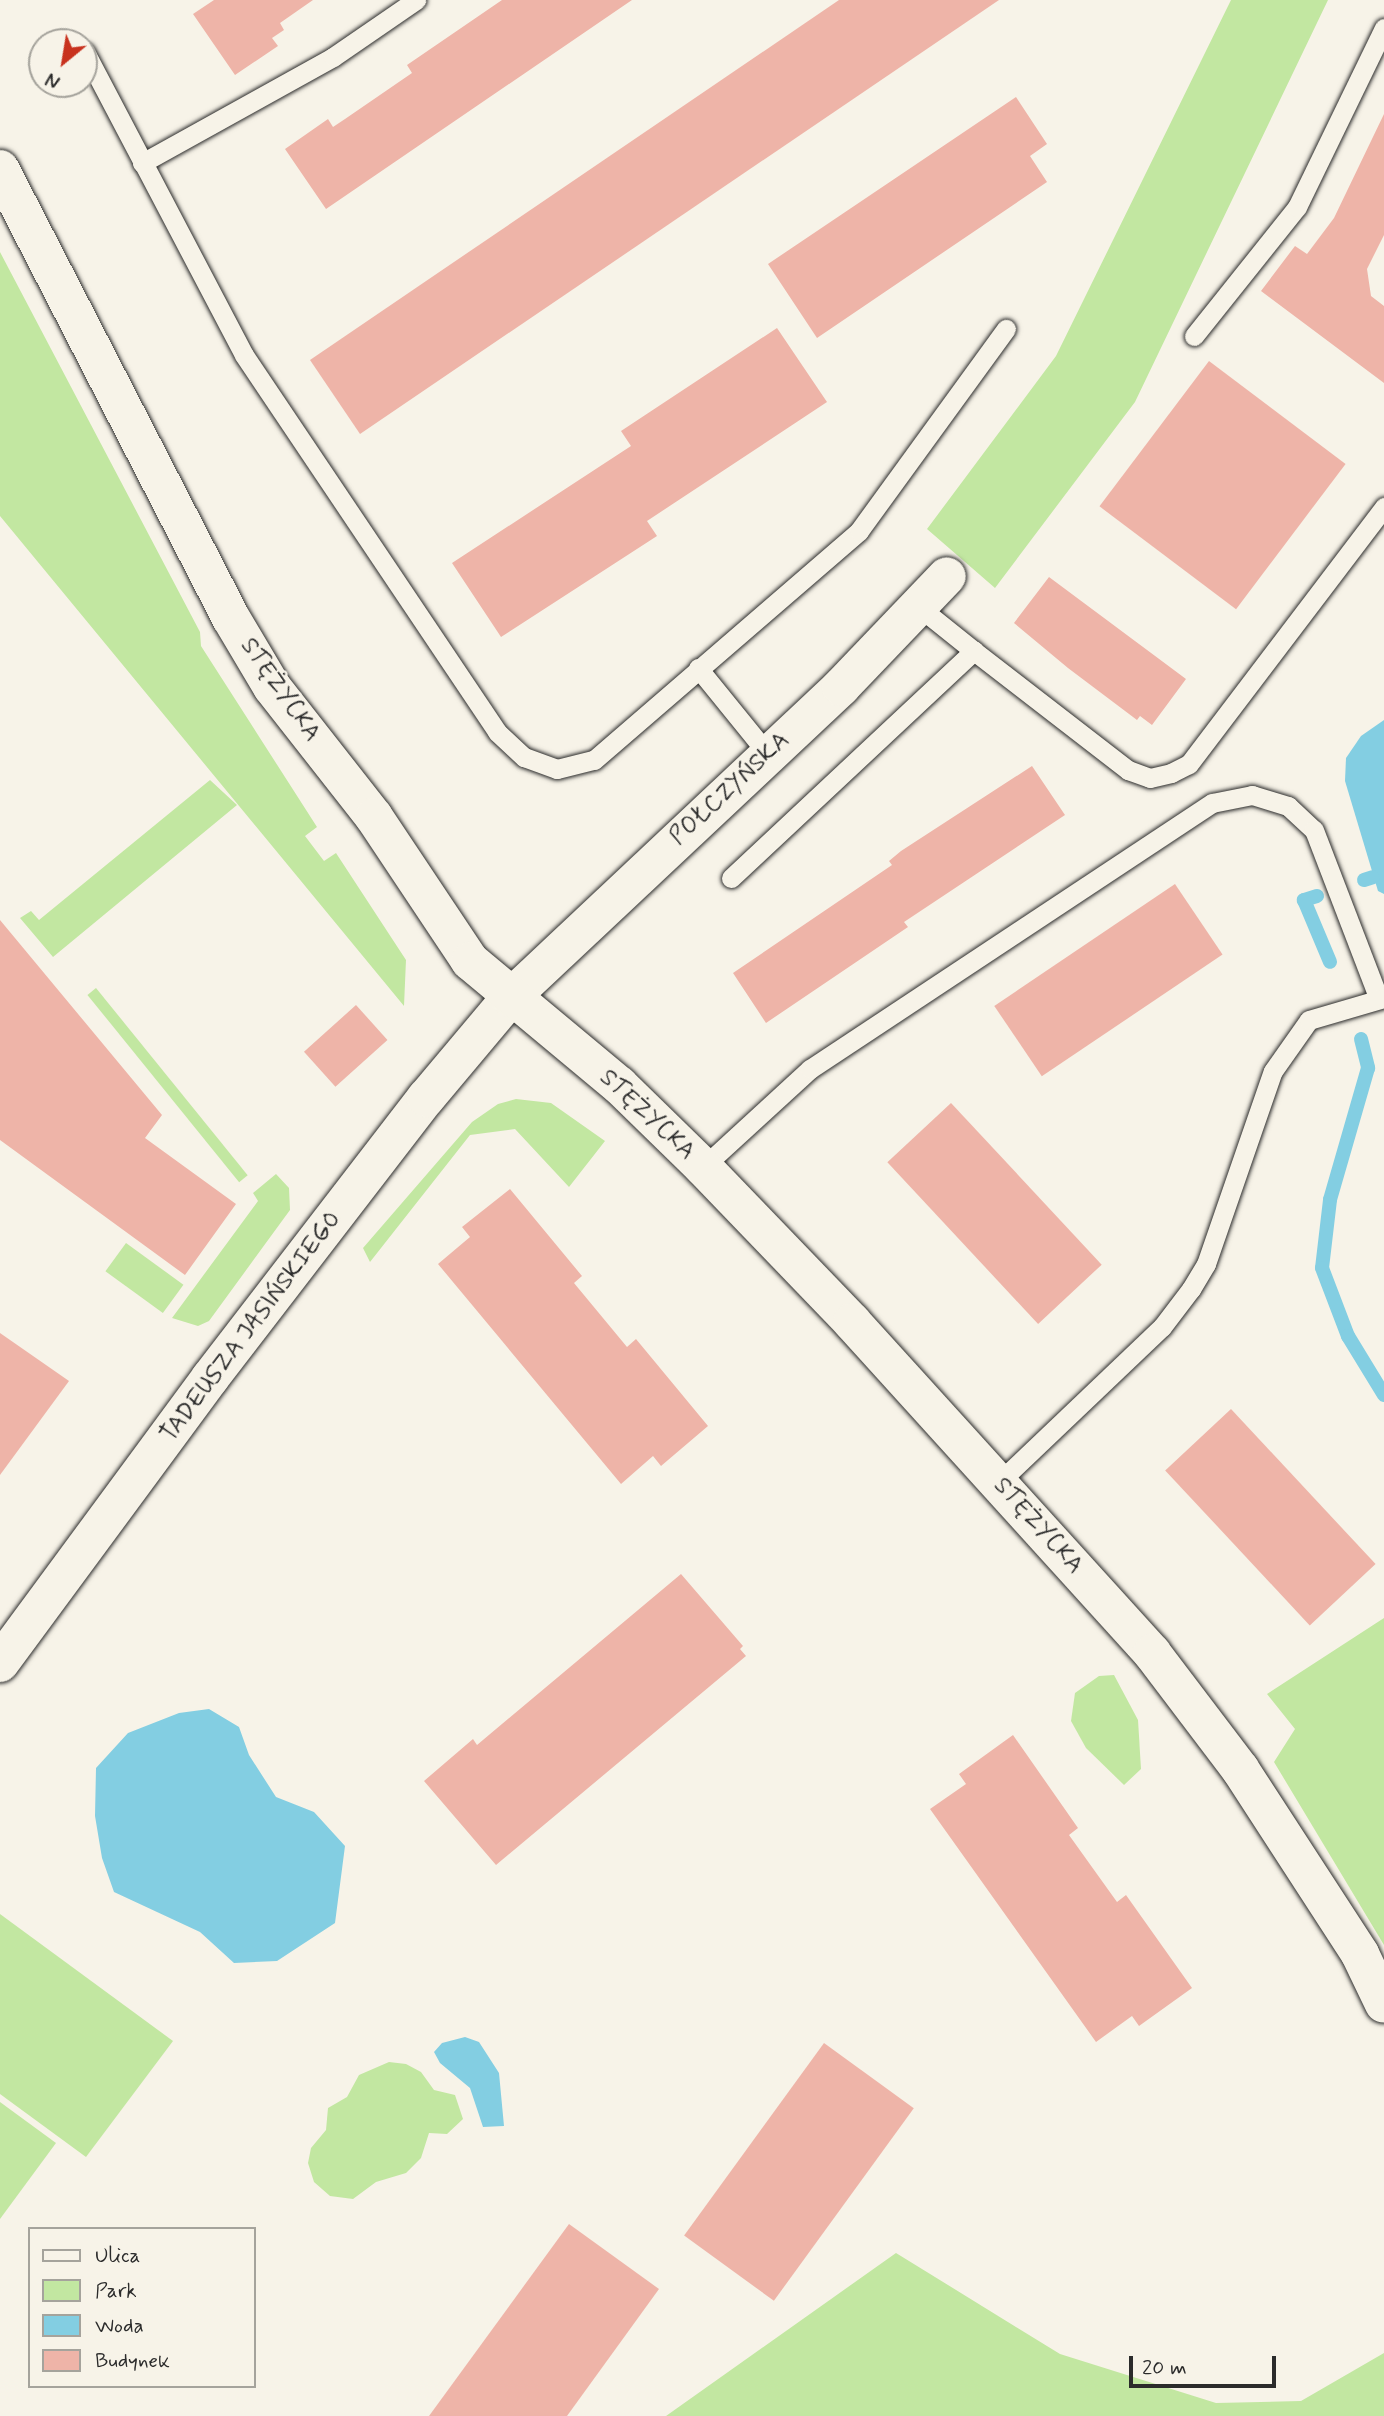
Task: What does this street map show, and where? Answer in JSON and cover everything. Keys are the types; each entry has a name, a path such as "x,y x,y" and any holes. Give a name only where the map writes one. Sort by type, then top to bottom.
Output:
{"street":[{"name":"STĘŻYCKA","path":"0,169 231,618 272,687 374,817 470,961 510,998 619,1084 703,1167 998,1483 1152,1653 1240,1769 1360,1954 1384,2004"},
{"name":"POŁCZYŃSKA","path":"510,998 768,754 919,607 947,576"},
{"name":"TADEUSZA JASIŃSKIEGO","path":"0,1664 226,1357 426,1098 510,998"}],"lane":[{"path":"142,163 333,57 416,0"},
{"path":"1194,335 1297,207 1384,28"},
{"path":"98,77 244,355 497,732 524,757 557,769 594,760 859,531 1006,329"},
{"path":"919,607 1128,770 1150,778 1171,774 1189,764 1384,507"},
{"path":"731,878 974,651"},
{"path":"698,668 768,754"},
{"path":"703,1167 810,1069 1212,803 1252,795 1288,806 1314,830 1381,998 1309,1020 1273,1072 1206,1264 1191,1289 1162,1327 998,1483"}],"green space":[{"path":"1231,0 1328,0 1135,402 995,588 927,529 1056,356"},
{"path":"0,252 200,632 201,646 317,827 305,836 324,861 336,853 406,960 404,1006 0,516"},
{"path":"210,780 237,805 53,957 20,918 31,911 39,920"},
{"path":"96,988 248,1175 239,1182 87,995"},
{"path":"516,1099 551,1103 605,1141 569,1187 515,1129 470,1135 370,1262 363,1248 472,1122 498,1104"},
{"path":"276,1174 289,1188 290,1210 209,1321 198,1326 172,1318 258,1201 253,1193"},
{"path":"126,1243 183,1285 163,1313 105,1271"},
{"path":"1384,1618 1384,1945 1274,1762 1295,1729 1267,1694"},
{"path":"1114,1675 1138,1720 1141,1769 1124,1785 1086,1748 1071,1721 1075,1693 1099,1676"},
{"path":"0,1914 173,2041 86,2157 0,2094"},
{"path":"389,2062 406,2064 421,2072 434,2090 455,2095 463,2119 447,2134 429,2133 421,2158 406,2173 376,2182 353,2199 330,2196 314,2182 308,2163 311,2148 326,2130 328,2108 347,2097 359,2075"},
{"path":"0,2102 56,2143 0,2219"},
{"path":"896,2253 1060,2354 1216,2403 1301,2401 1384,2353 1384,2416 666,2416"}],"water":[{"path":"1384,720 1384,894 1378,891 1345,781 1346,758 1361,736"},
{"path":"209,1709 239,1727 249,1755 276,1797 314,1812 345,1846 335,1923 277,1961 234,1963 200,1932 114,1892 102,1858 95,1816 96,1768 128,1733 179,1713"},
{"path":"465,2037 479,2042 499,2073 504,2126 483,2127 470,2088 440,2063 434,2052 442,2043"}],"building":[{"path":"214,0 313,0 280,23 284,30 272,38 278,46 235,75 193,14"},
{"path":"502,0 632,0 326,209 285,149 328,119 333,127 412,73 407,65"},
{"path":"839,0 999,0 360,434 310,360"},
{"path":"1016,97 1047,144 1030,156 1047,182 817,338 768,264"},
{"path":"1384,114 1384,235 1367,269 1371,296 1384,306 1384,383 1261,291 1295,246 1307,254 1334,218"},
{"path":"777,328 827,402 647,521 657,536 501,637 452,563 631,446 621,431"},
{"path":"1209,361 1346,464 1236,609 1099,506"},
{"path":"1049,577 1186,679 1152,725 1140,716 1137,720 1014,623"},
{"path":"1032,766 1065,815 904,922 908,927 766,1023 733,973 892,865 889,861 901,851"},
{"path":"1175,884 1223,954 1042,1076 994,1006"},
{"path":"0,920 162,1115 145,1138 236,1204 185,1275 0,1140"},
{"path":"356,1005 387,1040 335,1087 304,1052"},
{"path":"951,1103 1102,1265 1038,1324 887,1162"},
{"path":"510,1189 582,1276 574,1283 627,1347 636,1339 708,1426 661,1466 653,1456 621,1484 438,1264 470,1237 462,1227"},
{"path":"0,1333 69,1381 0,1475"},
{"path":"1231,1409 1376,1564 1310,1625 1165,1470"},
{"path":"681,1574 743,1646 740,1649 746,1656 496,1865 424,1781 473,1739 477,1745"},
{"path":"1013,1735 1078,1828 1069,1835 1117,1902 1126,1895 1192,1988 1139,2026 1132,2016 1096,2042 930,1809 966,1784 959,1774"},
{"path":"824,2043 914,2108 774,2301 684,2236"},
{"path":"569,2224 659,2289 567,2416 429,2416"}],"waterway":[{"path":"1364,880 1373,877"},
{"path":"1317,896 1304,900 1330,962"},
{"path":"1361,1039 1368,1068 1330,1200 1322,1268 1348,1336 1384,1395"}]}
